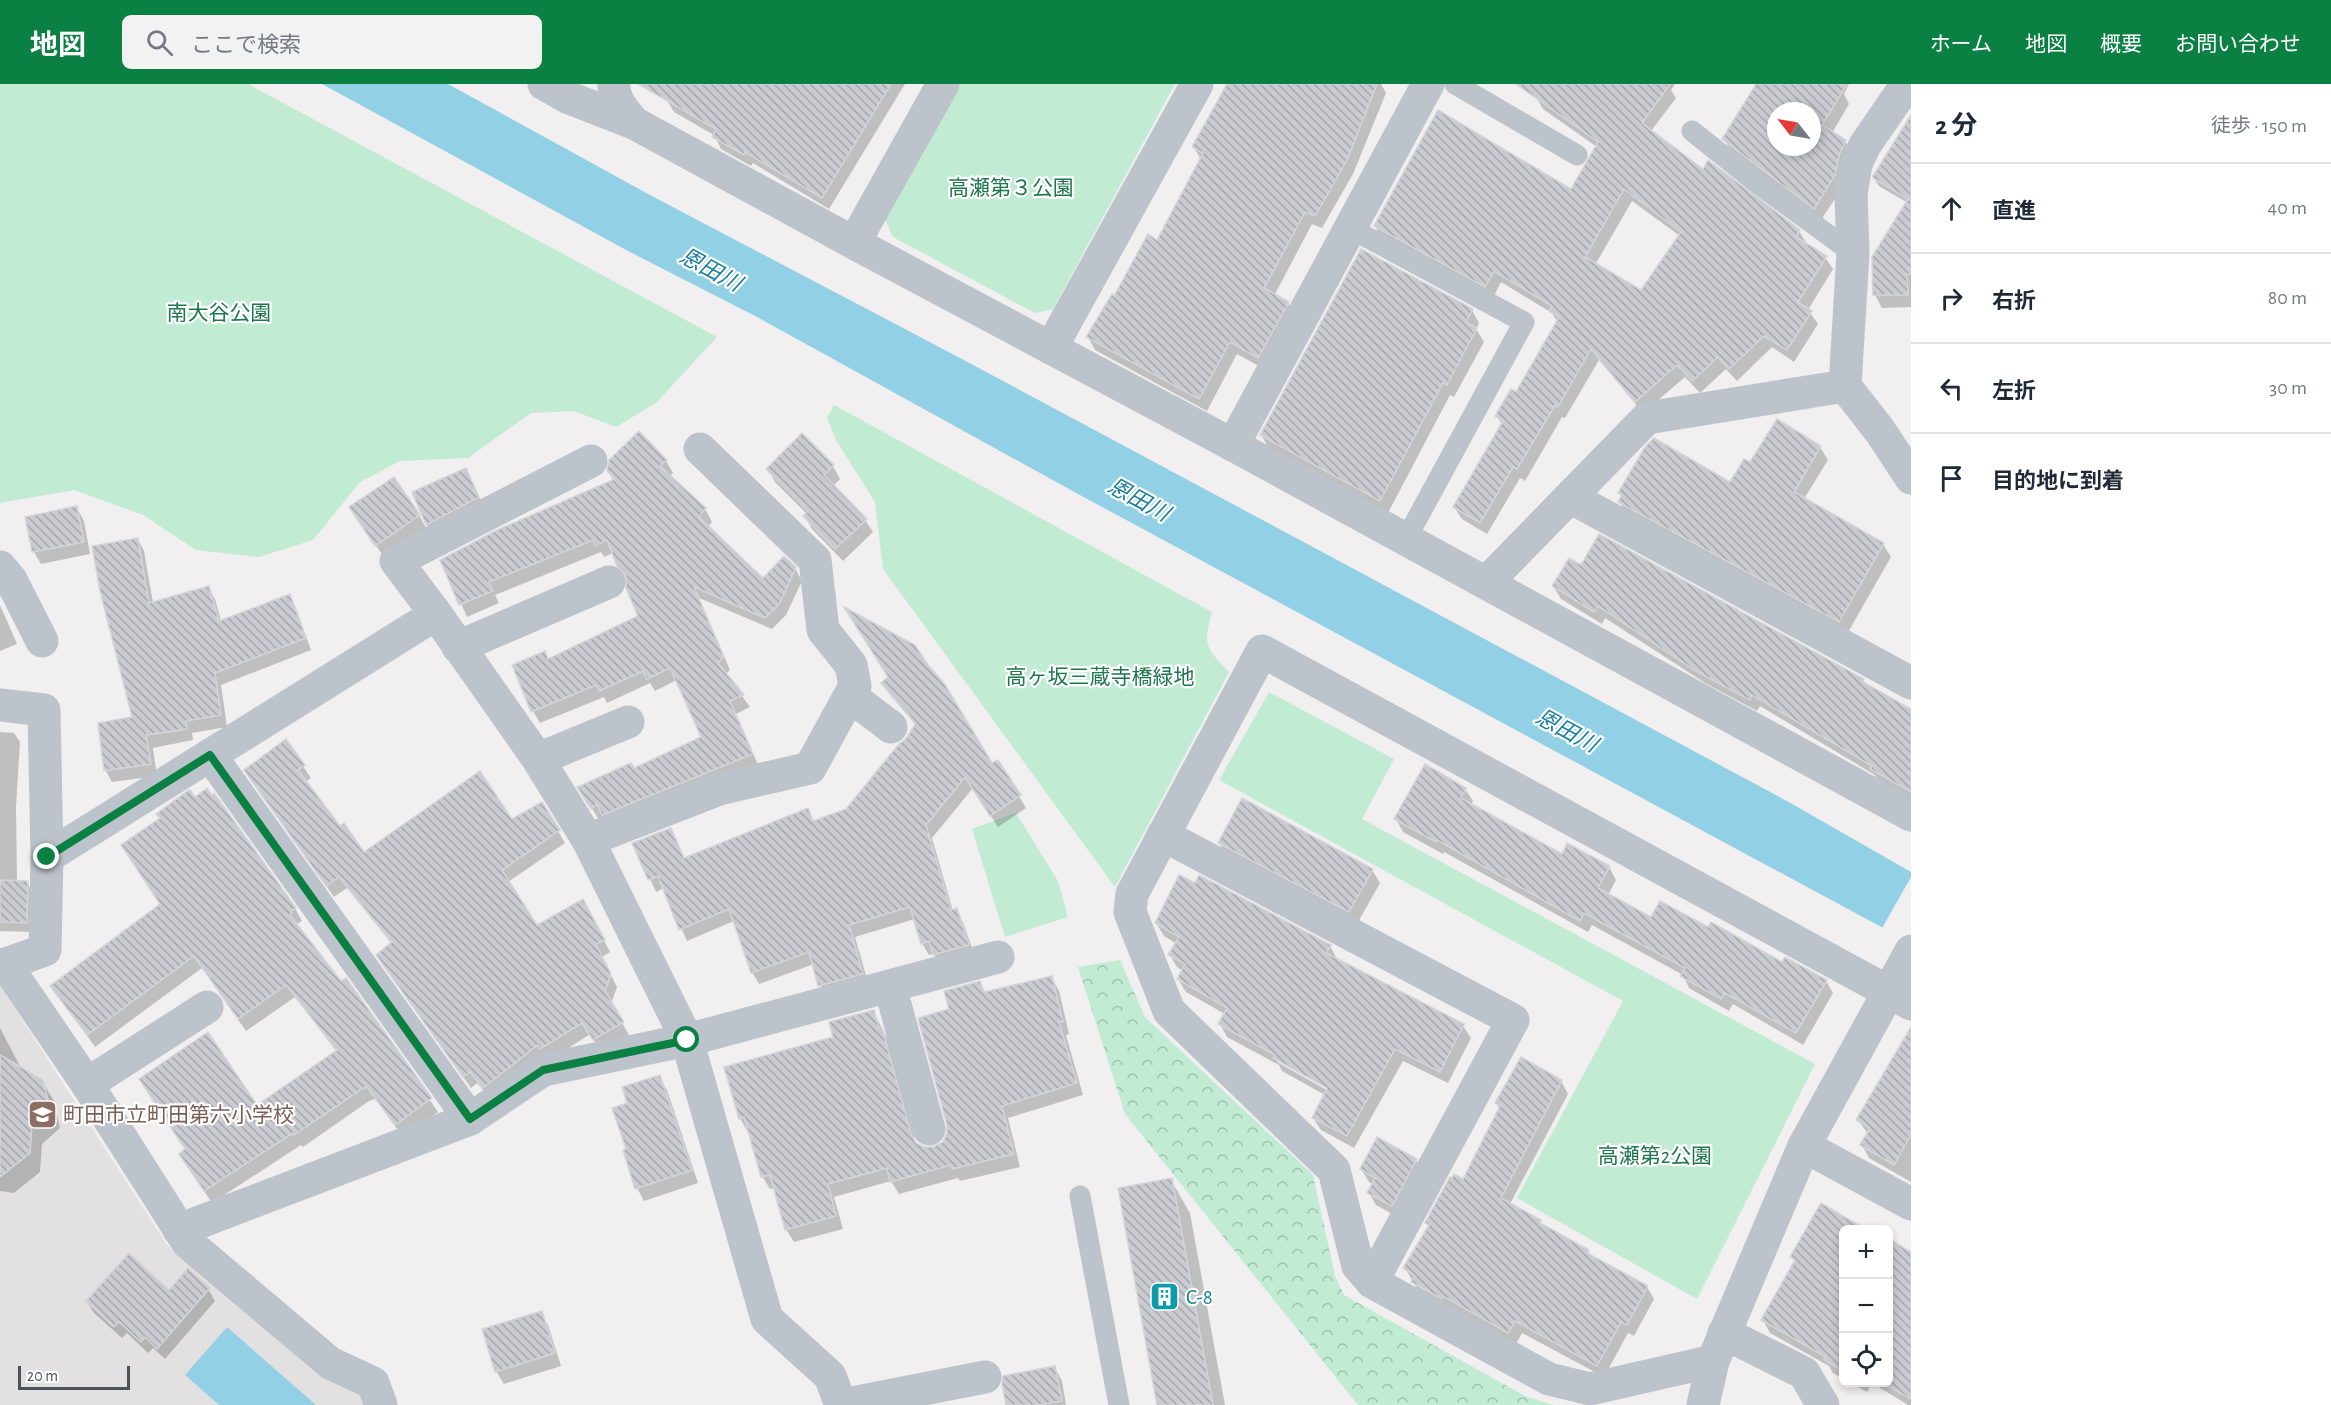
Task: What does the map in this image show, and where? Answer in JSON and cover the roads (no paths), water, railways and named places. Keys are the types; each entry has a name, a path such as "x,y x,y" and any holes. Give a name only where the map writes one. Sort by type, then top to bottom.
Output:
{"street":[{"path":"544,84 567,97 634,123 1407,539 1911,815"},
{"path":"614,84 620,105 634,123"},
{"path":"854,243 943,84"},
{"path":"1052,348 1197,84"},
{"path":"1233,445 1428,84"},
{"path":"1907,84 1865,145 1856,164 1851,194 1852,253 1845,386 1880,431 1911,478"},
{"path":"1486,583 1647,418 1845,386"},
{"path":"588,840 719,789 810,768 855,686 851,665 823,630 815,560 700,449"},
{"path":"591,461 396,561 538,759 588,840 687,1040 767,1319 830,1376 841,1405 985,1377"},
{"path":"1570,497 1911,683"},
{"path":"0,567 11,580 42,641"},
{"path":"458,647 609,582"},
{"path":"47,857 436,614"},
{"path":"1823,1405 1804,1373 1719,1347 1590,1389 1549,1379 1372,1282 1358,1266 1334,1170 1169,1011 1130,912 1132,894 1262,651 1899,998"},
{"path":"850,696 891,727"},
{"path":"0,705 44,710 47,857 45,950 3,965 87,1084 188,1243 330,1363 373,1383 381,1405"},
{"path":"538,759 628,722"},
{"path":"210,755 470,1119"},
{"path":"1163,835 1513,1020 1372,1282"},
{"path":"1703,1405 1719,1347 1804,1146 1899,998 1908,956"},
{"path":"179,1230 470,1119 543,1070 687,1040 998,957"},
{"path":"890,986 929,1129"},
{"path":"87,1084 207,1007"},
{"path":"1804,1146 1911,1204"}],"lane":[{"path":"1455,84 1577,155"},
{"path":"1692,130 1757,183 1852,253"},
{"path":"1350,228 1524,322 1407,539"},
{"path":"1080,1196 1119,1405"}],"water":[{"name":"恩田川","path":"322,84 448,84 650,195 962,359 1787,801 1911,872 1911,943 1078,494 759,318 628,251"},
{"path":"227,1327 316,1405 219,1405 185,1375"}],"place":[{"name":"町田市立町田第六小学校","path":"42,1115"},
{"name":"C-8","path":"1165,1297"}],"park label":[{"name":"高瀬第３公園","path":"1011,188"},
{"name":"南大谷公園","path":"219,313"},
{"name":"高ヶ坂三蔵寺橋緑地","path":"1100,677"},
{"name":"高瀬第2公園","path":"1655,1156"}]}
